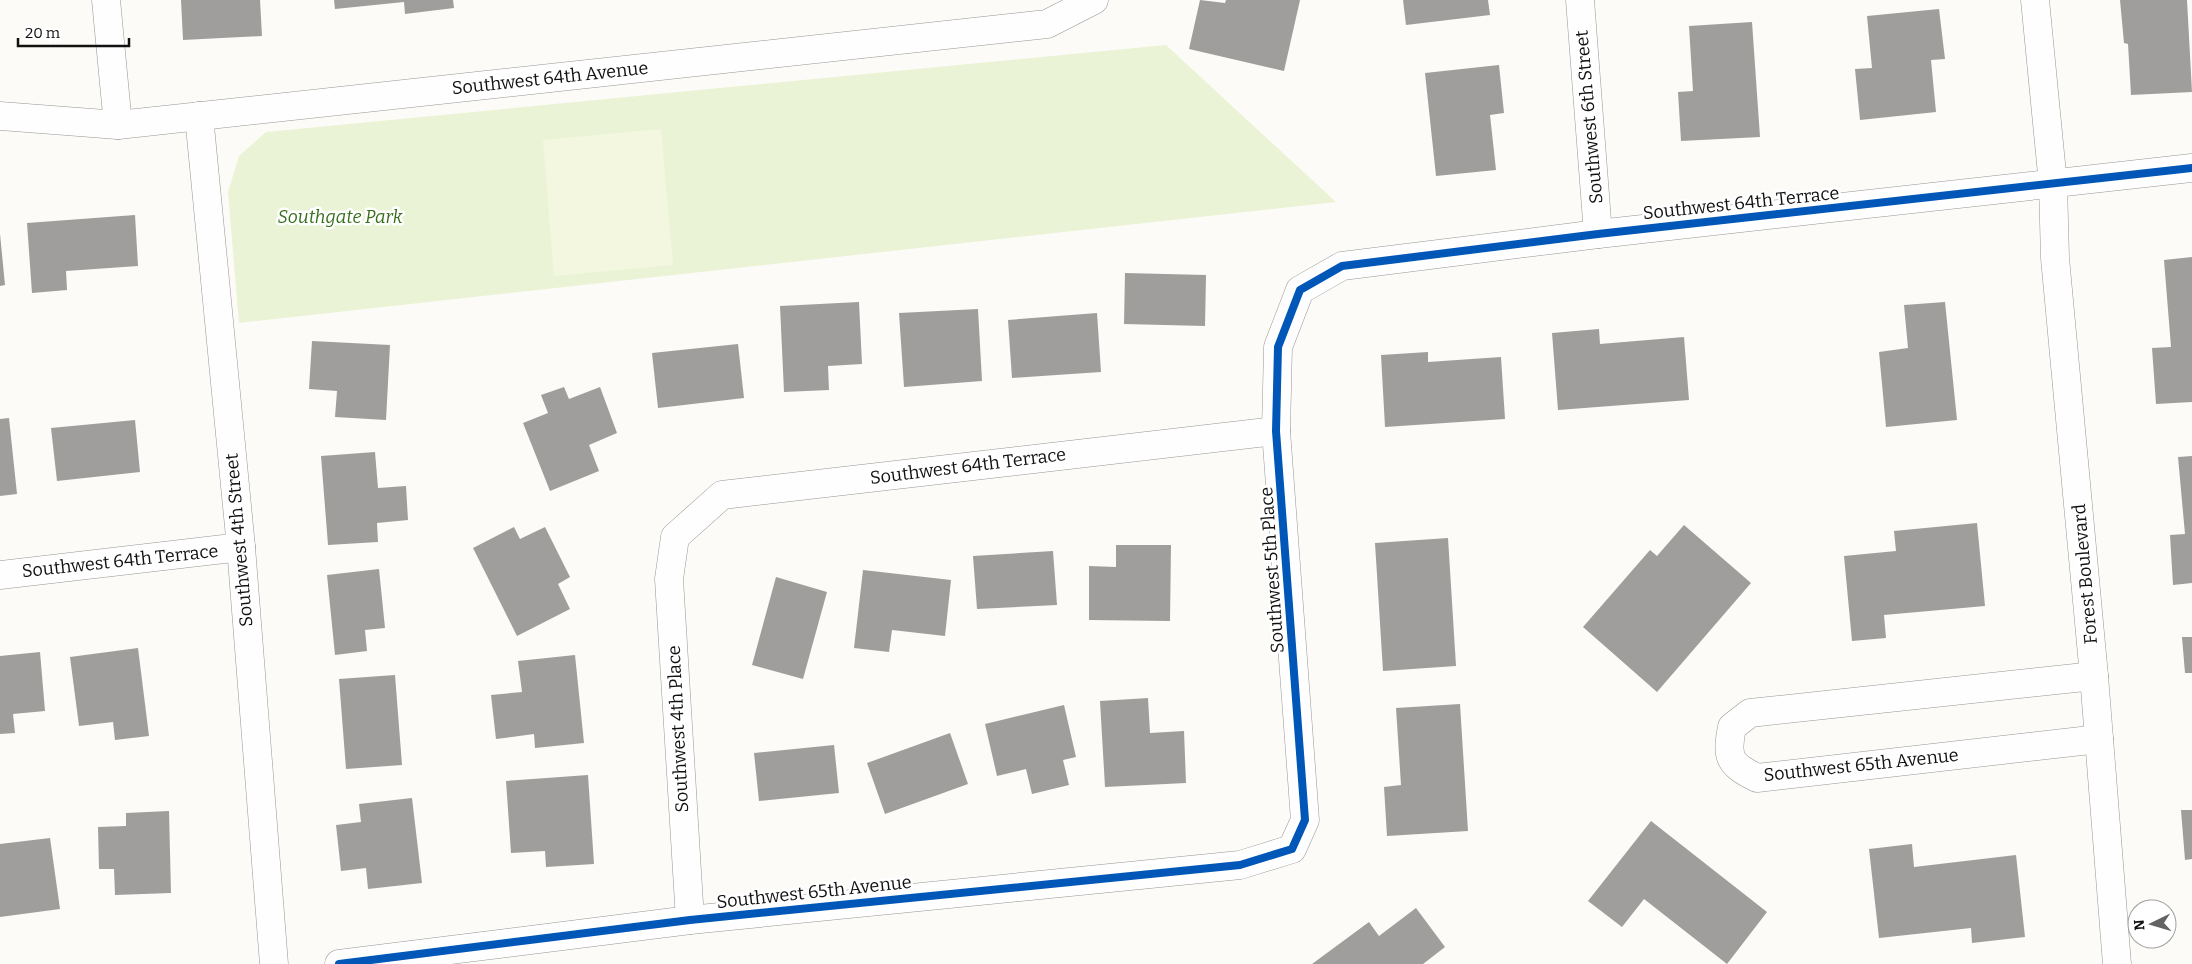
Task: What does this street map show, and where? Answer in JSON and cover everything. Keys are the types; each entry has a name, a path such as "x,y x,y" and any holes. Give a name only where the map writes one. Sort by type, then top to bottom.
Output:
{"street":[{"path":"106,0 118,125"},
{"name":"Southwest 64th Avenue","path":"0,116 118,125 1048,24 1094,0"},
{"name":"Southwest 6th Street","path":"1580,0 1598,234"},
{"name":"Forest Boulevard","path":"2035,0 2053,184 2055,258 2094,676 2117,964"},
{"name":"Southwest 4th Street","path":"199,116 240,547 274,964"},
{"name":"Southwest 64th Terrace","path":"1300,290 1342,266 1598,234 2192,168"},
{"name":"Southwest 5th Place","path":"1292,849 1305,820 1276,430 1278,346 1300,290"},
{"name":"Southwest 64th Terrace","path":"675,537 722,495 1276,430"},
{"name":"Southwest 4th Place","path":"675,537 669,579 690,920"},
{"name":"Southwest 64th Terrace","path":"0,575 240,547"},
{"name":"Southwest 65th Avenue","path":"2094,676 1750,713 1732,727 1728,749 1736,768 1757,778 2099,739"},
{"name":"Southwest 65th Avenue","path":"339,964 690,920 1240,865 1292,849"}],"green space":[{"name":"Southgate Park","path":"1166,45 1336,202 239,323 228,192 239,156 266,132"},
{"path":"661,129 673,265 554,276 543,140"}],"building":[{"path":"181,0 260,0 262,36 183,40"},
{"path":"334,0 453,0 454,8 405,14 404,2 335,9"},
{"path":"1200,0 1225,3 1226,0 1300,0 1284,71 1189,49"},
{"path":"1403,0 1488,0 1490,15 1406,25"},
{"path":"2120,0 2187,0 2192,92 2131,95 2128,44 2124,43"},
{"path":"1939,9 1945,59 1931,60 1936,112 1860,120 1855,69 1872,68 1867,16"},
{"path":"1752,22 1760,137 1681,141 1678,92 1693,91 1689,26"},
{"path":"1499,65 1504,113 1490,115 1496,170 1436,176 1425,73"},
{"path":"135,215 138,266 66,271 67,290 32,293 27,223"},
{"path":"0,234 5,285 0,286"},
{"path":"2192,257 2192,402 2156,404 2152,348 2171,347 2164,260"},
{"path":"1125,273 1206,275 1205,326 1124,324"},
{"path":"859,302 862,364 828,366 829,390 784,392 780,306"},
{"path":"1945,302 1957,420 1886,427 1879,352 1908,348 1904,305"},
{"path":"978,309 982,381 904,387 899,313"},
{"path":"1097,313 1101,372 1012,378 1008,320"},
{"path":"1599,329 1600,344 1684,337 1689,400 1558,410 1552,333"},
{"path":"312,341 390,345 386,420 335,417 337,391 309,389"},
{"path":"738,344 744,398 658,408 652,353"},
{"path":"1428,352 1428,362 1501,357 1505,419 1385,427 1381,355"},
{"path":"564,387 569,399 600,387 617,433 589,445 599,471 550,491 523,423 548,413 541,395"},
{"path":"9,418 17,494 0,496 0,419"},
{"path":"135,420 140,472 57,481 51,428"},
{"path":"375,452 378,488 406,486 408,520 377,523 378,542 328,545 321,456"},
{"path":"2192,456 2192,583 2173,585 2170,535 2185,534 2178,457"},
{"path":"1977,523 1985,606 1884,615 1886,638 1852,641 1844,556 1896,551 1894,531"},
{"path":"1684,525 1751,583 1657,692 1583,627 1650,550 1657,556"},
{"path":"514,527 520,539 545,527 570,577 558,584 570,609 517,636 473,548"},
{"path":"1448,538 1456,666 1383,671 1375,543"},
{"path":"1116,545 1171,545 1170,621 1089,620 1089,566 1116,567"},
{"path":"1053,551 1057,605 977,609 973,556"},
{"path":"379,569 385,628 365,630 367,651 335,655 327,575"},
{"path":"863,570 951,580 945,636 892,630 889,652 854,648"},
{"path":"776,577 827,592 803,679 752,665"},
{"path":"2182,637 2192,637 2192,673 2185,673"},
{"path":"138,648 149,736 115,740 113,722 79,726 70,657"},
{"path":"40,652 45,711 13,714 15,733 0,734 0,656"},
{"path":"575,655 584,743 535,748 534,734 496,739 491,695 522,692 518,661"},
{"path":"395,675 402,765 346,769 339,679"},
{"path":"1148,698 1150,733 1184,731 1186,783 1105,787 1100,701"},
{"path":"1460,704 1468,831 1387,836 1384,787 1401,785 1396,708"},
{"path":"1064,705 1076,757 1063,760 1069,785 1032,794 1026,769 997,776 985,724"},
{"path":"950,733 968,784 885,814 867,763"},
{"path":"834,745 839,793 759,801 754,753"},
{"path":"588,775 594,864 546,867 545,851 511,853 506,781"},
{"path":"412,798 422,883 368,889 366,868 341,871 336,825 361,822 359,804"},
{"path":"2181,810 2192,810 2192,859 2185,860"},
{"path":"169,811 171,893 115,895 114,869 99,869 98,827 126,826 126,813"},
{"path":"1651,821 1767,912 1727,964 1644,899 1622,927 1588,901"},
{"path":"50,838 60,909 0,917 0,844"},
{"path":"1912,844 1914,867 2016,855 2025,937 1972,943 1971,928 1879,938 1869,849"},
{"path":"1416,908 1445,947 1423,964 1312,964 1369,922 1379,936"}],"cycle path":[{"path":"339,964 690,920 1240,865 1292,849 1305,820 1276,431 1278,347 1300,290 1342,266 1598,234 2192,168"}]}
